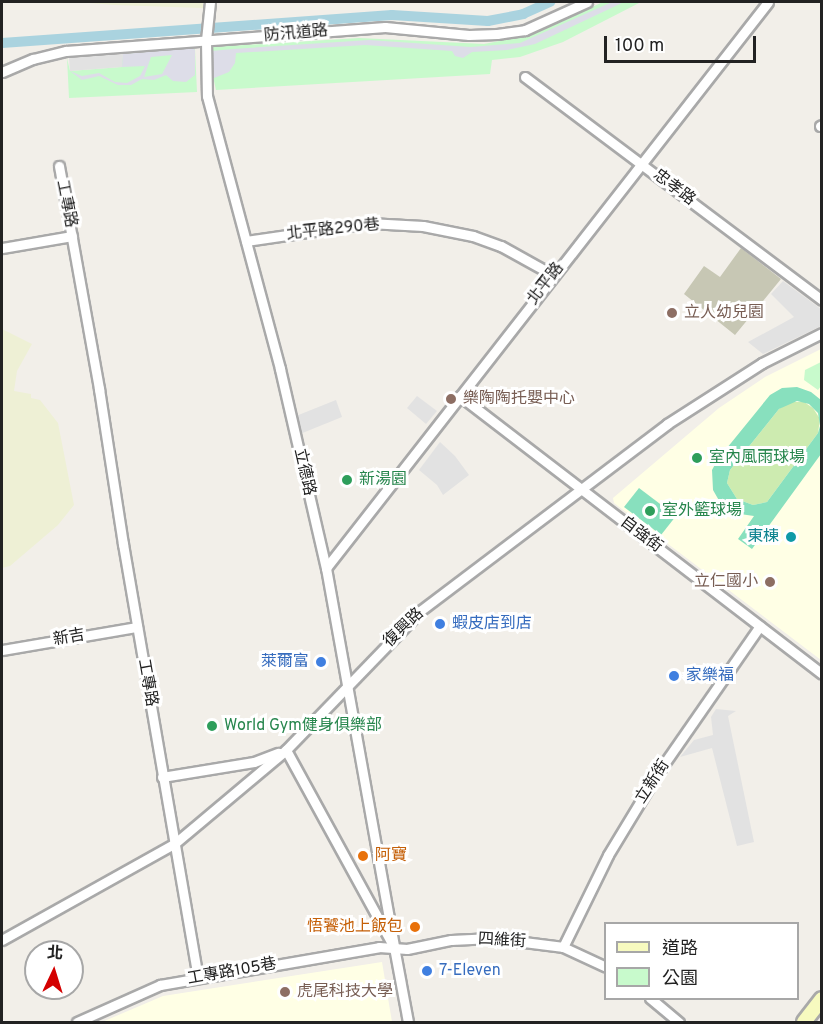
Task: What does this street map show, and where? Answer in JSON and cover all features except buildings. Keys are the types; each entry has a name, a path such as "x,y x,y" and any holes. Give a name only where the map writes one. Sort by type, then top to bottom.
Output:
{"main road":[{"path":"804,1023 819,1006"}],"street":[{"name":"立德路","path":"210,2 206,39 207,96 280,369 326,568 394,947"},
{"name":"防汛道路","path":"2,72 33,59 66,51 206,39 385,27 469,35 497,34 525,30 587,2"},
{"name":"北平路","path":"326,568 768,2"},
{"name":"忠孝路","path":"525,77 822,300"},
{"name":"工專路","path":"58,166 72,236 162,777 198,977"},
{"name":"北平路290巷","path":"246,241 369,224 423,226 501,246 553,275"},
{"path":"2,248 72,236"},
{"name":"復興路","path":"2,940 174,844 286,750 420,611 667,424 762,363 822,333"},
{"name":"自強街","path":"460,396 822,674"},
{"name":"立新街","path":"563,947 608,855 657,774 760,626"},
{"name":"新吉","path":"2,650 137,627"},
{"path":"162,777 254,762 286,750 394,947 408,1023"},
{"name":"四維街","path":"394,947 407,949 451,940 492,938 563,947 604,966"},
{"name":"工專路105巷","path":"77,1023 160,986 198,977 379,947 394,947"},
{"path":"651,1000 680,1023"}],"shaded area":[{"path":"78,2 203,2 203,8 114,5"},
{"path":"612,2 624,2 535,44 507,50 472,52 463,58 455,56 452,51 365,45 236,53 235,63 229,72 214,78 212,72 211,51 369,40 471,47 520,43"},
{"path":"193,48 195,50 195,75 186,82 173,81 166,75 154,80 142,79 131,85 118,85 99,76 82,80 70,71 82,76 99,73 115,82 127,83 140,76 145,66 122,67 123,54","holes":["172,55 162,74 144,77 151,57"]},
{"path":"123,54 122,67 70,71 69,58"},
{"path":"741,248 781,279 735,335 684,294 704,266 720,277"},
{"path":"783,281 821,309 821,326 763,354 748,342 794,317 771,294"},
{"path":"2,329 32,344 17,371 14,391 31,394 31,398 40,400 58,423 74,505 58,525 10,566 2,568"},
{"name":"立仁國小","path":"821,349 821,660 614,503 613,498 719,408 765,377"},
{"path":"417,396 437,411 426,424 407,408"},
{"path":"336,400 342,417 300,434 296,416"},
{"path":"440,442 455,456 469,475 443,495 437,485 419,470"},
{"path":"716,709 736,711 728,716 754,842 737,846 712,748 680,757 694,740 713,735 711,717"},
{"name":"虎尾科技大學","path":"382,962 392,1022 102,1022 163,996"}],"green space":[{"path":"603,2 641,2 563,42 520,57 492,60 490,74 216,90 212,72 213,47 359,38 484,44 531,35"},
{"path":"195,49 197,92 69,98 67,58 70,71 121,67 123,54"},
{"path":"821,362 821,386 818,390 804,380 805,370"},
{"path":"797,387 811,392 821,400 821,454 752,549 738,539 754,516 733,513 721,504 713,490 712,470 718,459 770,395 782,388","holes":["797,401 809,404 818,413 820,426 818,433 767,502 753,505 737,499 727,483 730,470 779,409"]},
{"path":"790,402 804,402 813,408 820,419 818,433 767,502 753,505 737,499 727,483 730,470 779,409"},
{"name":"室外籃球場","path":"639,488 676,516 661,535 624,507"}],"waterway":[{"path":"2,43 392,15 488,21 523,14 550,2"}],"place":[{"name":"立人幼兒園","path":"672,313"},
{"name":"樂陶陶托嬰中心","path":"451,399"},
{"name":"室內風雨球場","path":"697,458"},
{"name":"新湯園","path":"347,480"},
{"name":"室外籃球場","path":"650,511"},
{"name":"東棟","path":"791,537"},
{"name":"立仁國小","path":"770,582"},
{"name":"蝦皮店到店","path":"440,624"},
{"name":"萊爾富","path":"321,662"},
{"name":"家樂福","path":"674,676"},
{"name":"World Gym健身俱樂部","path":"212,726"},
{"name":"阿寶","path":"363,856"},
{"name":"悟饕池上飯包","path":"415,927"},
{"name":"7-Eleven","path":"427,971"},
{"name":"虎尾科技大學","path":"285,992"}]}
